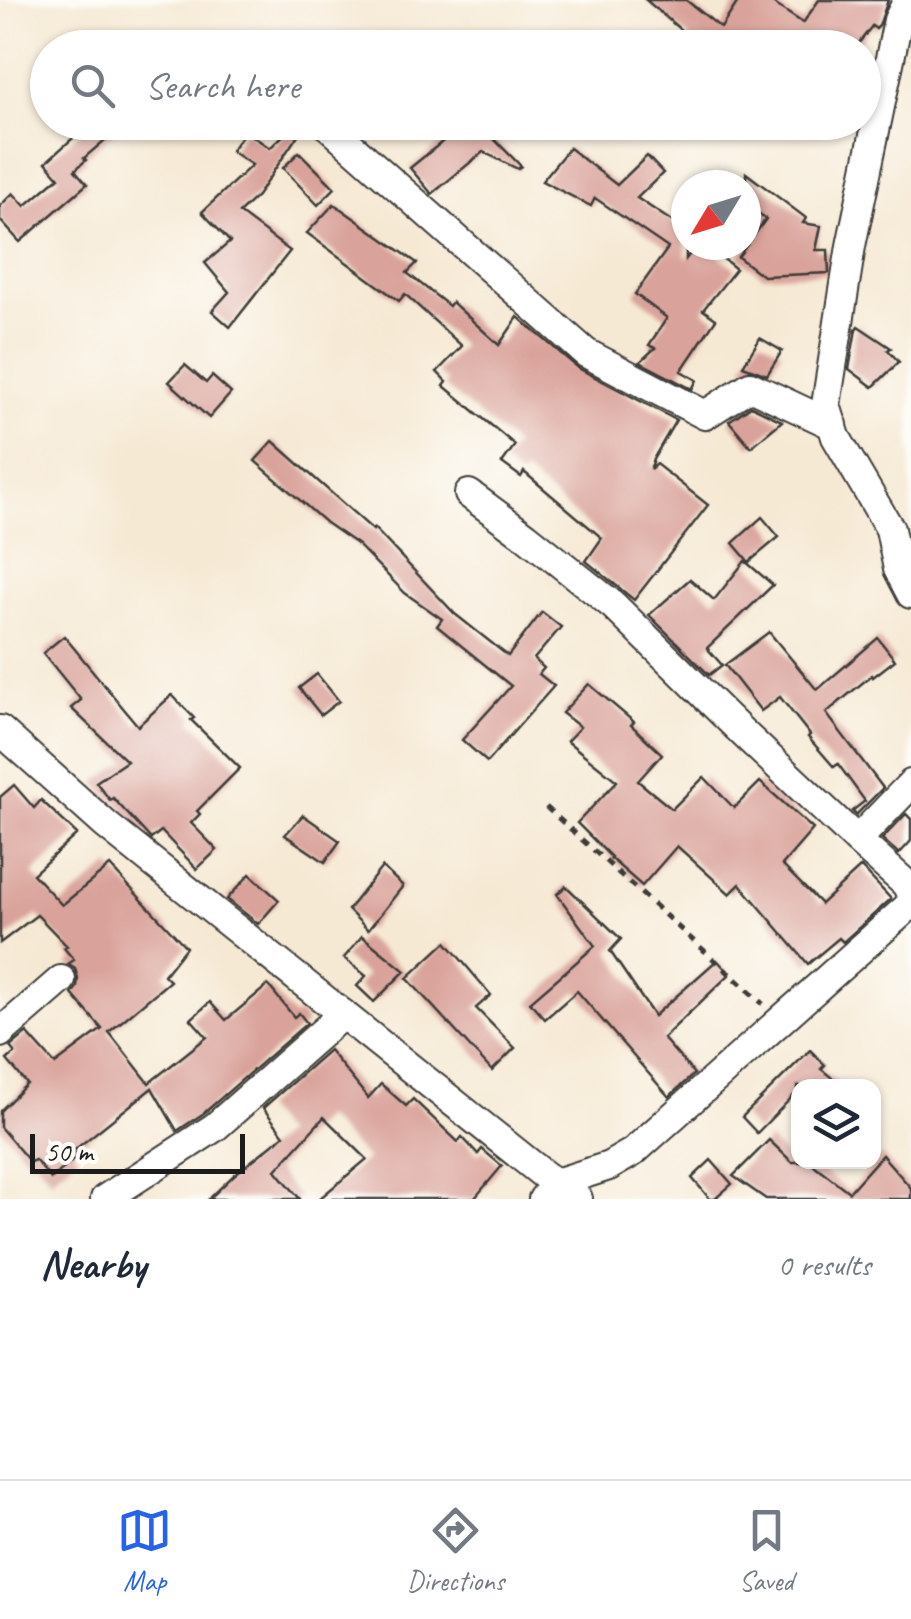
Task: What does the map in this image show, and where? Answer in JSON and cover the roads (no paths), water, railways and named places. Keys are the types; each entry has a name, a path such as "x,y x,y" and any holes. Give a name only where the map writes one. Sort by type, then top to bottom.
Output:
{"street":[{"path":"881,100 898,20 908,0"},
{"path":"344,140 586,354 705,415 750,386 833,425"},
{"path":"873,140 850,246 826,405 836,437 890,529 898,569 911,594"},
{"path":"0,730 106,825 343,1014 559,1194 632,1152 910,905 911,898 906,884 614,606 468,494"},
{"path":"857,840 911,784"},
{"path":"0,1033 61,980"},
{"path":"105,1199 215,1127 343,1014"}]}
